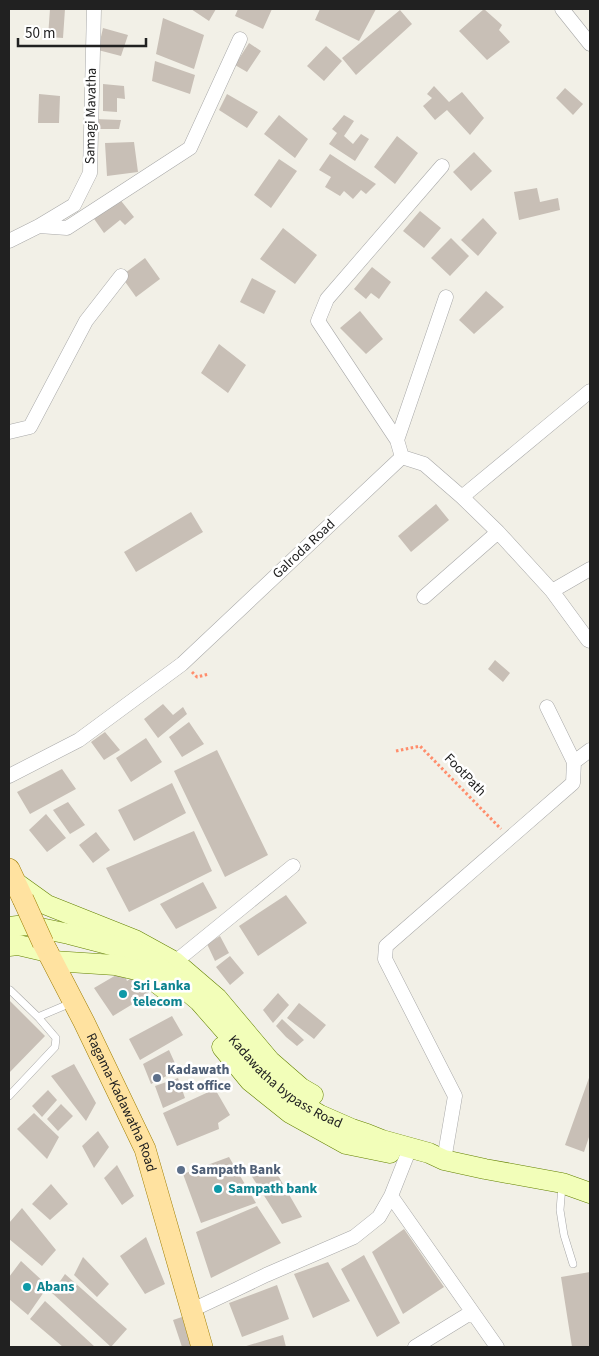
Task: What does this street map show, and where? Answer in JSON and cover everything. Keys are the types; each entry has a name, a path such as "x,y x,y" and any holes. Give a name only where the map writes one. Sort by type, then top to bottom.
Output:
{"main road":[{"path":"16,883 47,904 135,940 175,962 217,998 270,1061 301,1088 343,1114 436,1156"},
{"name":"Ragama-Kadawatha Road","path":"16,883 145,1149 202,1347"},
{"name":"Kadawatha bypass Road","path":"9,927 26,925 69,934 148,958 199,1001 277,1086 298,1102 320,1115 382,1140 436,1156 485,1169 589,1189"},
{"path":"9,946 18,945 141,971 187,1006 250,1081 290,1113 346,1144 399,1154 436,1156"}],"street":[{"name":"Samagi Mavatha","path":"9,241 74,205 90,173 94,9"},
{"path":"562,9 590,44"},
{"path":"39,226 67,228 190,148 240,39"},
{"path":"442,166 327,299 318,321 397,440 402,457 424,464 498,532 552,591 590,641"},
{"path":"9,432 30,427 86,321 121,276"},
{"path":"397,440 446,297"},
{"path":"462,497 590,391"},
{"name":"Galroda Road","path":"9,776 79,740 182,664 402,457"},
{"path":"424,597 498,532"},
{"path":"552,591 590,569"},
{"path":"436,1156 455,1096 385,959 386,946 573,783 574,762 547,707"},
{"path":"574,762 590,750"},
{"path":"175,962 293,866"},
{"path":"192,1310 266,1275 354,1237 378,1217 391,1196 408,1153"},
{"path":"391,1196 497,1347"},
{"path":"415,1347 472,1312"}],"lane":[{"path":"9,1096 55,1047 56,1038 38,1017 10,990"},
{"path":"38,1017 74,1002"},
{"path":"562,1183 560,1210 564,1235 573,1264"}],"path":[{"name":"FootPath","path":"396,751 420,746 510,838"}],"building":[{"path":"50,9 65,9 63,38 48,37"},
{"path":"191,9 216,9 209,21"},
{"path":"238,9 272,9 263,29 235,16"},
{"path":"320,9 376,9 359,41 315,20"},
{"path":"484,9 502,25 499,30 510,42 487,60 459,31"},
{"path":"400,10 412,24 356,75 342,58"},
{"path":"163,18 204,35 194,69 156,54"},
{"path":"103,28 128,35 121,56 98,50"},
{"path":"249,43 261,51 247,72 235,65"},
{"path":"326,46 342,61 324,81 307,66"},
{"path":"155,61 195,75 190,94 152,81"},
{"path":"103,84 124,86 125,99 117,98 117,112 103,111"},
{"path":"434,86 449,102 462,92 484,118 470,135 447,110 435,120 423,106 432,98 427,94"},
{"path":"565,88 583,104 573,115 556,98"},
{"path":"39,94 60,96 59,123 38,123"},
{"path":"227,94 258,112 247,128 219,110"},
{"path":"279,115 308,139 295,158 264,134"},
{"path":"344,115 354,121 344,136 353,144 361,134 369,139 355,161 329,144 337,133 332,129"},
{"path":"94,119 121,120 119,129 94,129"},
{"path":"397,136 418,153 395,184 374,167"},
{"path":"134,142 138,172 107,176 105,143"},
{"path":"474,152 492,171 471,191 453,172"},
{"path":"330,154 376,184 366,194 361,190 353,199 344,191 340,196 325,187 331,177 319,170"},
{"path":"279,159 297,171 271,208 254,195"},
{"path":"537,188 540,202 558,198 560,210 519,220 514,192"},
{"path":"118,197 134,217 125,225 120,220 104,233 92,216"},
{"path":"420,211 441,228 424,248 403,231"},
{"path":"483,218 497,233 478,256 461,240"},
{"path":"283,228 317,255 295,284 260,259"},
{"path":"451,238 469,256 450,276 431,258"},
{"path":"145,258 160,279 136,297 121,276"},
{"path":"372,267 391,282 379,299 371,293 366,299 354,289"},
{"path":"252,278 276,291 264,314 240,302"},
{"path":"486,291 504,307 474,334 459,320"},
{"path":"360,311 383,339 366,354 340,328"},
{"path":"219,344 246,365 228,393 201,373"},
{"path":"436,504 449,520 411,552 398,536"},
{"path":"191,512 203,532 136,572 124,552"},
{"path":"495,660 510,673 503,682 488,669"},
{"path":"163,704 173,715 183,707 187,714 158,738 144,719"},
{"path":"189,722 204,744 182,757 169,737"},
{"path":"105,732 120,750 104,760 91,742"},
{"path":"146,738 162,762 131,782 116,758"},
{"path":"217,750 268,855 225,877 174,771"},
{"path":"62,769 76,789 30,814 17,792"},
{"path":"172,783 186,813 134,841 118,810"},
{"path":"68,802 85,825 70,834 53,810"},
{"path":"46,814 66,838 47,852 29,830"},
{"path":"194,831 212,871 129,912 106,868"},
{"path":"96,832 110,850 93,863 79,845"},
{"path":"203,882 217,908 176,929 160,904"},
{"path":"286,895 307,923 258,956 239,926"},
{"path":"220,936 229,953 215,961 207,944"},
{"path":"230,956 244,973 230,985 216,967"},
{"name":"Sri Lanka telecom","path":"123,971 127,981 136,975 150,991 146,996 113,1016 94,988"},
{"path":"278,993 289,1005 273,1023 263,1010"},
{"path":"9,1000 45,1036 9,1073"},
{"path":"299,1003 326,1025 314,1039 287,1018"},
{"path":"172,1016 183,1035 140,1060 129,1039"},
{"path":"282,1019 304,1040 297,1046 276,1026"},
{"path":"169,1050 178,1070 151,1084 143,1064"},
{"path":"74,1064 96,1103 86,1121 51,1076"},
{"path":"590,1075 590,1134 584,1152 565,1145"},
{"path":"178,1078 185,1098 163,1108 155,1086"},
{"path":"215,1089 230,1115 218,1123 219,1129 177,1146 163,1113"},
{"path":"48,1090 57,1100 42,1117 32,1106"},
{"path":"61,1104 73,1116 58,1131 47,1119"},
{"path":"34,1113 59,1137 47,1159 17,1129"},
{"path":"98,1131 109,1147 94,1168 82,1146"},
{"name":"Sampath bank","path":"229,1157 256,1203 201,1223 183,1174"},
{"path":"117,1165 134,1196 122,1205 104,1178"},
{"path":"272,1165 302,1217 282,1224 251,1175"},
{"path":"51,1184 68,1204 50,1220 32,1204"},
{"path":"257,1206 281,1243 211,1278 196,1232"},
{"path":"22,1208 56,1250 42,1266 9,1239 9,1223"},
{"path":"404,1229 444,1287 403,1314 372,1252"},
{"path":"146,1237 165,1284 145,1294 120,1256"},
{"path":"364,1255 400,1323 377,1337 341,1269"},
{"path":"83,1257 109,1284 97,1297 74,1275"},
{"name":"Abans","path":"21,1261 47,1285 28,1315 9,1299 9,1277"},
{"path":"328,1262 350,1301 313,1318 294,1274"},
{"path":"590,1272 590,1347 572,1347 561,1277"},
{"path":"65,1274 127,1329 111,1347 52,1293"},
{"path":"277,1285 289,1319 242,1337 229,1303"},
{"path":"45,1301 95,1347 63,1347 30,1319"},
{"path":"182,1317 191,1347 182,1347 173,1320"},
{"path":"283,1335 286,1347 243,1347"}],"place":[{"name":"Sri Lanka telecom","path":"123,994"},
{"name":"Kadawath Post office","path":"157,1078"},
{"name":"Sampath Bank","path":"181,1170"},
{"name":"Sampath bank","path":"218,1189"},
{"name":"Abans","path":"27,1287"}]}
